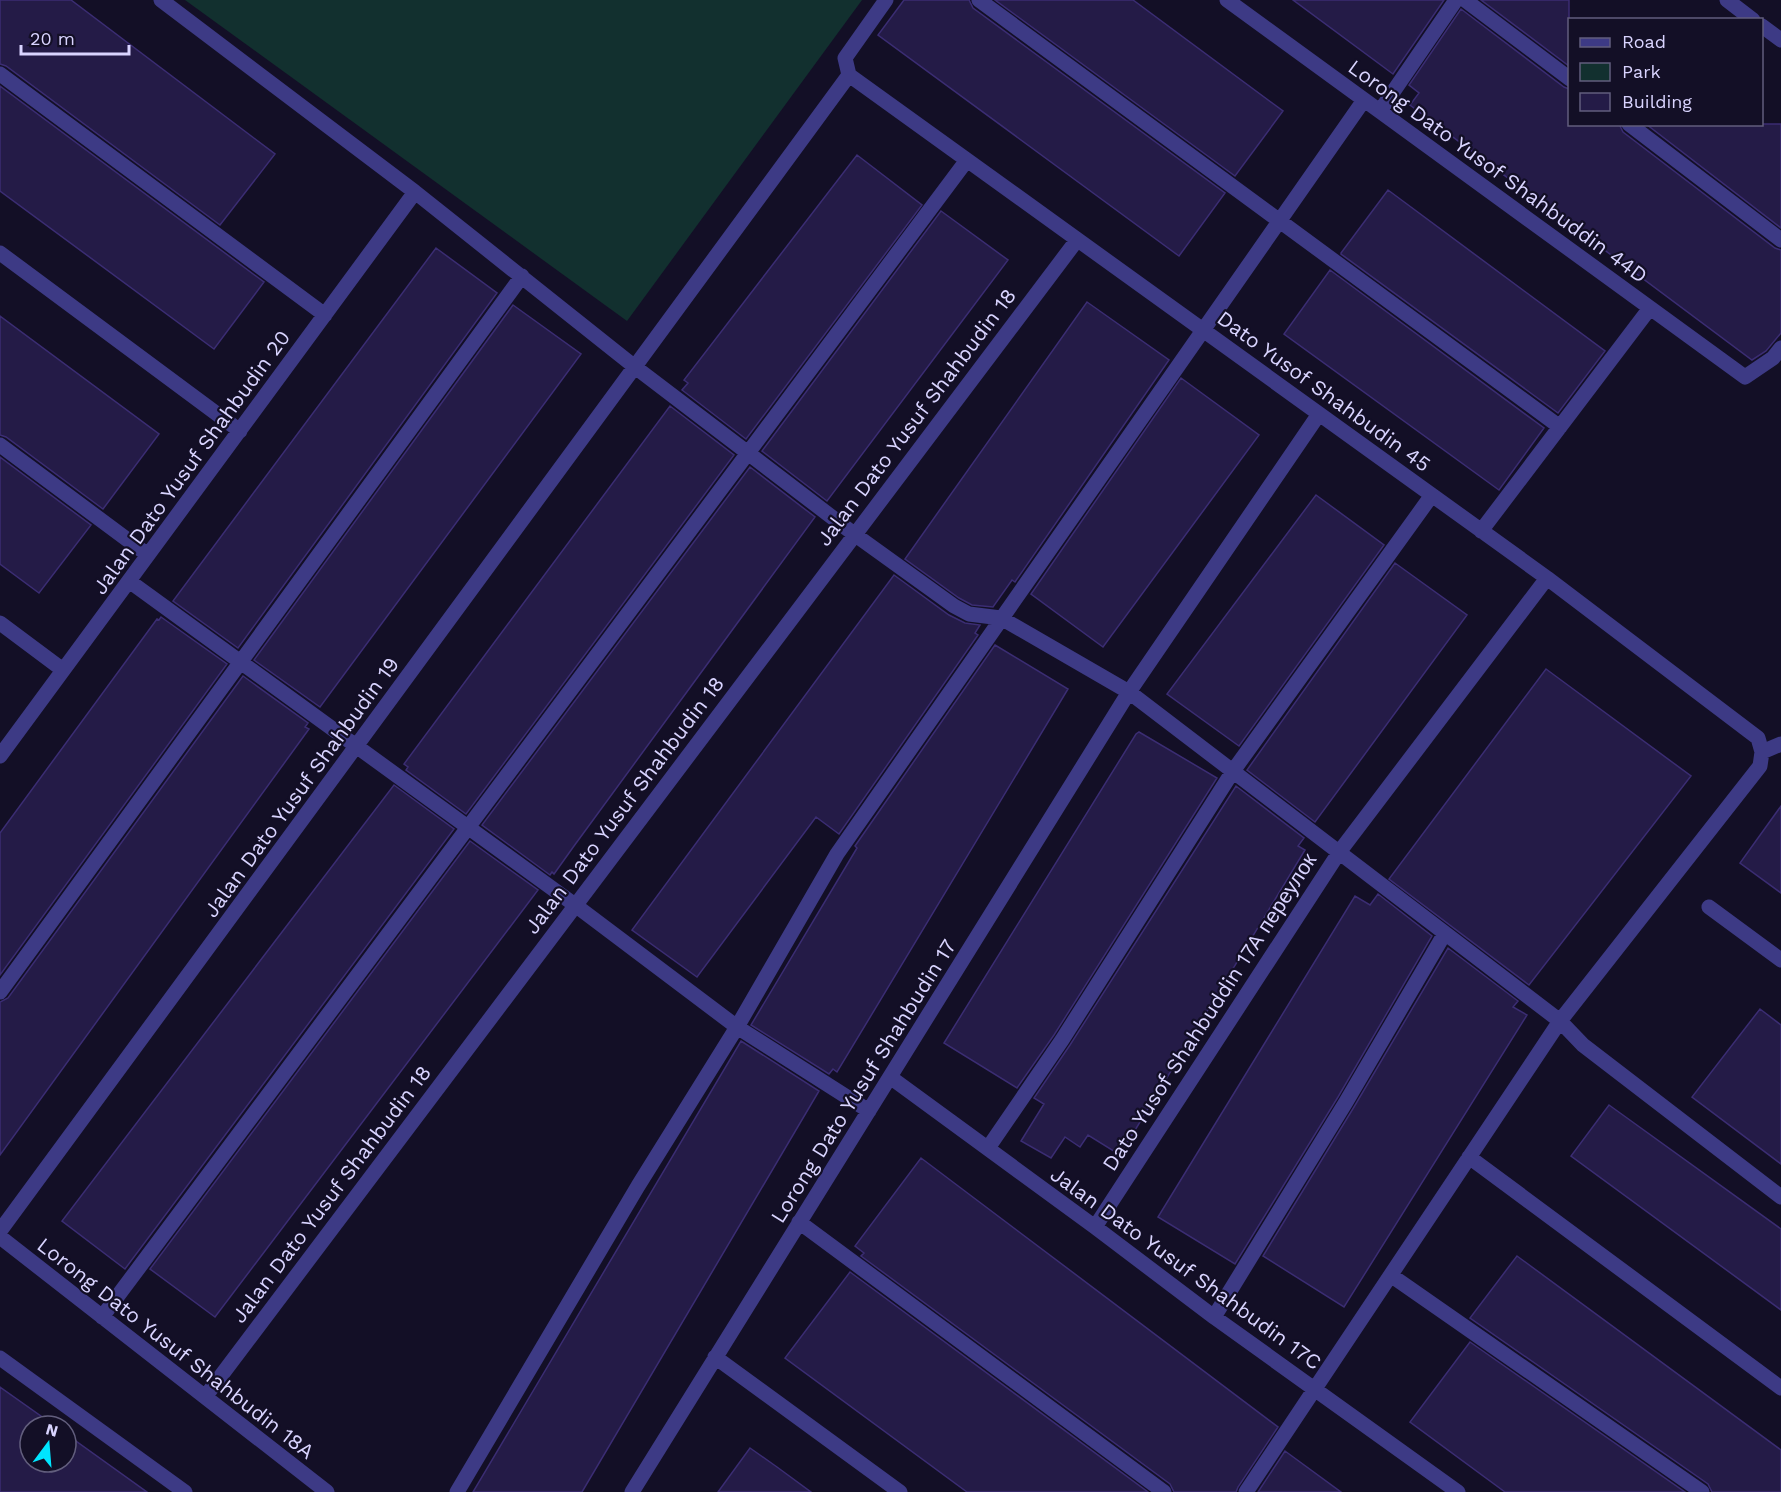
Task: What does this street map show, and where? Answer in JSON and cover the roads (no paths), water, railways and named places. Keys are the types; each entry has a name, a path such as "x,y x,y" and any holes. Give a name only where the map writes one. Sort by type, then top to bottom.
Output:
{"street":[{"path":"161,0 416,192 635,367 854,534 954,606 969,614 1001,618 1130,692 1560,1021 1583,1045 1781,1197"},
{"path":"849,75 845,58 886,0"},
{"path":"979,0 1560,427"},
{"name":"Lorong Dato Yusof Shahbuddin 44D","path":"1227,0 1745,377 1773,358 1781,348"},
{"path":"1380,111 1456,0"},
{"path":"1465,0 1568,78"},
{"path":"1727,0 1750,18"},
{"path":"1763,27 1781,40"},
{"path":"0,74 325,315"},
{"name":"Dato Yusof Shahbudin 45","path":"849,75 1547,578 1758,738 1762,752"},
{"name":"Jalan Dato Yusuf Shahbudin 19","path":"0,1231 849,75"},
{"path":"457,1492 626,1206 737,1027 837,855 1364,100"},
{"path":"1632,126 1781,240"},
{"path":"102,1317 967,160"},
{"name":"Jalan Dato Yusuf Shahbudin 20","path":"0,756 416,192"},
{"name":"Jalan Dato Yusuf Shahbudin 18","path":"205,1397 1077,240"},
{"path":"0,253 240,431"},
{"path":"0,992 522,276"},
{"path":"1481,531 1650,308"},
{"name":"Lorong Dato Yusuf Shahbudin 17","path":"632,1492 1130,692 1319,414"},
{"path":"0,445 148,555"},
{"path":"988,1148 1062,1040 1233,771 1432,495"},
{"name":"Dato Yusof Shahbuddin 17A переулок","path":"1095,1227 1340,851 1547,578"},
{"path":"129,581 575,905 737,1027 869,1111"},
{"path":"0,623 63,670"},
{"path":"1246,1492 1560,1021 1760,766 1762,752 1781,744"},
{"path":"1709,907 1781,960"},
{"path":"1214,1317 1346,1102 1445,933"},
{"name":"Jalan Dato Yusuf Shahbudin 17C","path":"890,1077 1214,1317 1458,1492"},
{"path":"1469,1157 1781,1388"},
{"path":"799,1222 1164,1492"},
{"name":"Lorong Dato Yusuf Shahbudin 18A","path":"0,1237 327,1492"},
{"path":"1392,1276 1702,1492"},
{"path":"715,1357 900,1492"},
{"path":"0,1358 185,1492"}]}
